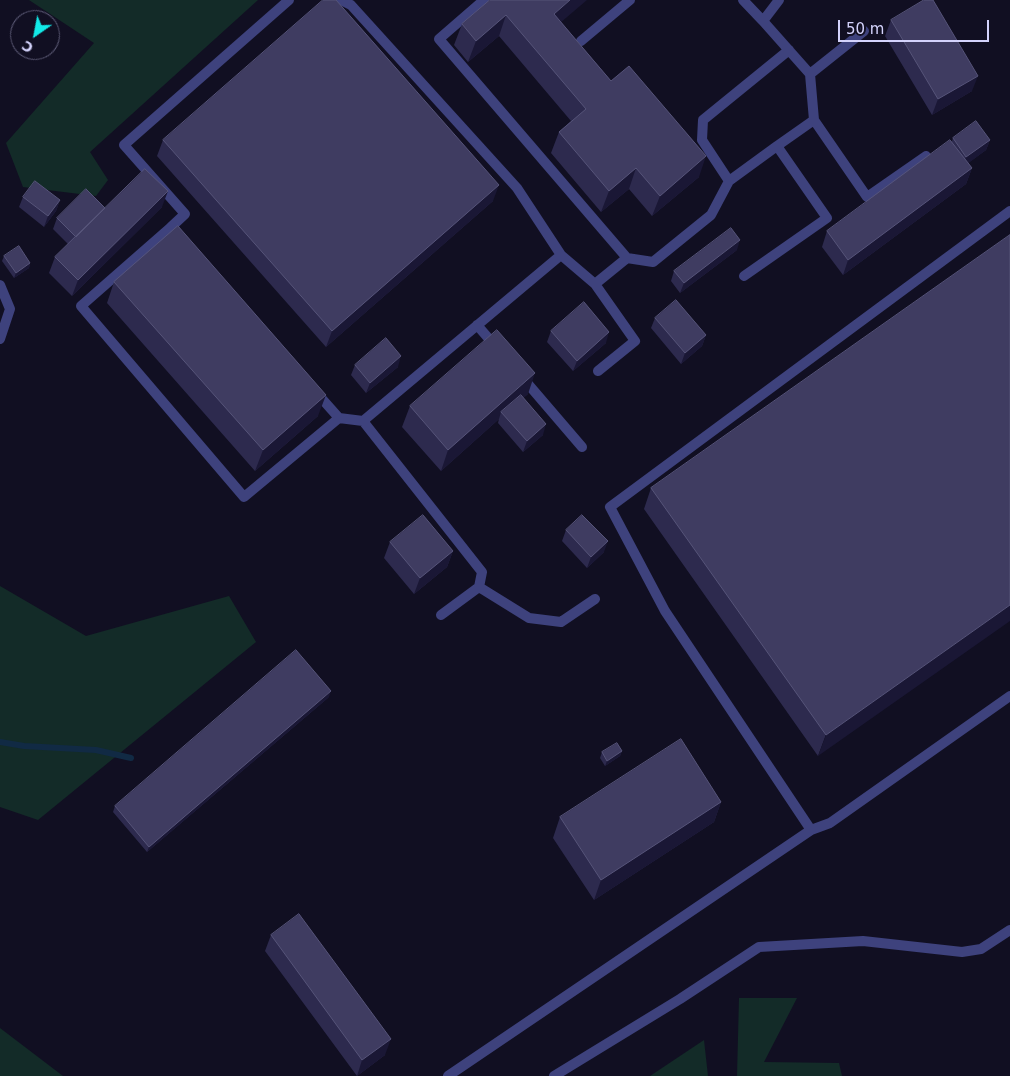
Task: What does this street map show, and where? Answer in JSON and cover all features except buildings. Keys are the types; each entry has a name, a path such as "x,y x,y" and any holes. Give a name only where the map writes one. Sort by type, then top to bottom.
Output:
{"lane":[{"path":"289,0 124,145 185,214 81,306 244,497 339,418"},
{"path":"341,0 351,5 517,188 561,255 595,284 635,342 598,371"},
{"path":"484,0 439,39 627,258 653,262 711,215 729,181 814,120"},
{"path":"581,41 630,0"},
{"path":"743,0 810,74 814,120 867,197 926,156"},
{"path":"763,21 778,0"},
{"path":"810,74 864,31"},
{"path":"729,181 702,140 703,120 789,50"},
{"path":"744,276 827,218 777,146"},
{"path":"811,830 664,611 610,507 1010,212"},
{"path":"170,228 189,250"},
{"path":"362,421 561,255"},
{"path":"595,284 627,258"},
{"path":"0,285 10,309 0,339"},
{"path":"477,325 502,353"},
{"path":"514,368 582,447"},
{"path":"306,382 339,418 362,421 482,572 478,587 441,614"},
{"path":"478,587 529,618 562,622 595,599"},
{"path":"448,1076 811,830 830,823 1010,696"},
{"path":"554,1076 680,1000 759,947 863,941 962,952 980,949 1010,930"}],"green space":[{"path":"29,0 258,0 90,152 108,180 96,196 23,187 6,143 94,43 60,21 60,10 44,10"},
{"path":"0,586 86,636 229,596 256,642 38,820 0,807"},
{"path":"739,998 797,998 764,1062 839,1063 842,1076 737,1076"},
{"path":"0,1028 63,1076 0,1076"},
{"path":"704,1040 708,1076 650,1076"}],"waterway":[{"path":"0,742 24,746 96,750 131,758"}]}
